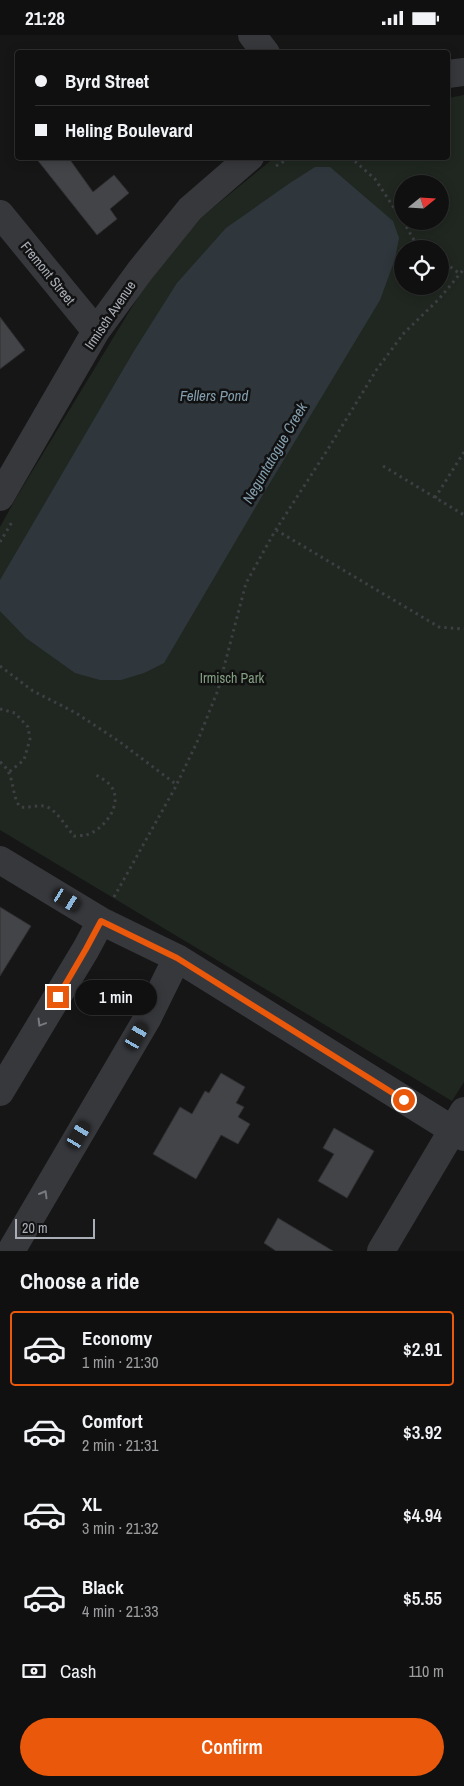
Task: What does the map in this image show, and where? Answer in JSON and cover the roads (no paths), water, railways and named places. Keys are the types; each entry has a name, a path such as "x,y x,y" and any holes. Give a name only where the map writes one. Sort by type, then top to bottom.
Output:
{"street":[{"path":"252,35 264,50"},
{"path":"450,74 464,72"},
{"name":"Irmisch Avenue","path":"7,507 96,331 140,271 190,209 262,163"},
{"name":"Fremont Street","path":"0,214 96,331"},
{"path":"0,860 101,921 177,958 460,1126 381,1251"},
{"path":"0,1092 101,921"},
{"path":"11,1251 147,1019 177,958"}],"water":[{"name":"Fellers Pond","path":"315,167 330,167 393,221 394,230 396,230 399,238 399,240 394,240 394,262 380,300 164,663 144,673 121,680 100,680 75,673 26,638 0,611 0,580 134,351 177,283 226,228"}],"water label":[{"name":"Neguntatogue Creek","path":"275,453"}],"park label":[{"name":"Irmisch Park","path":"232,678"}]}
